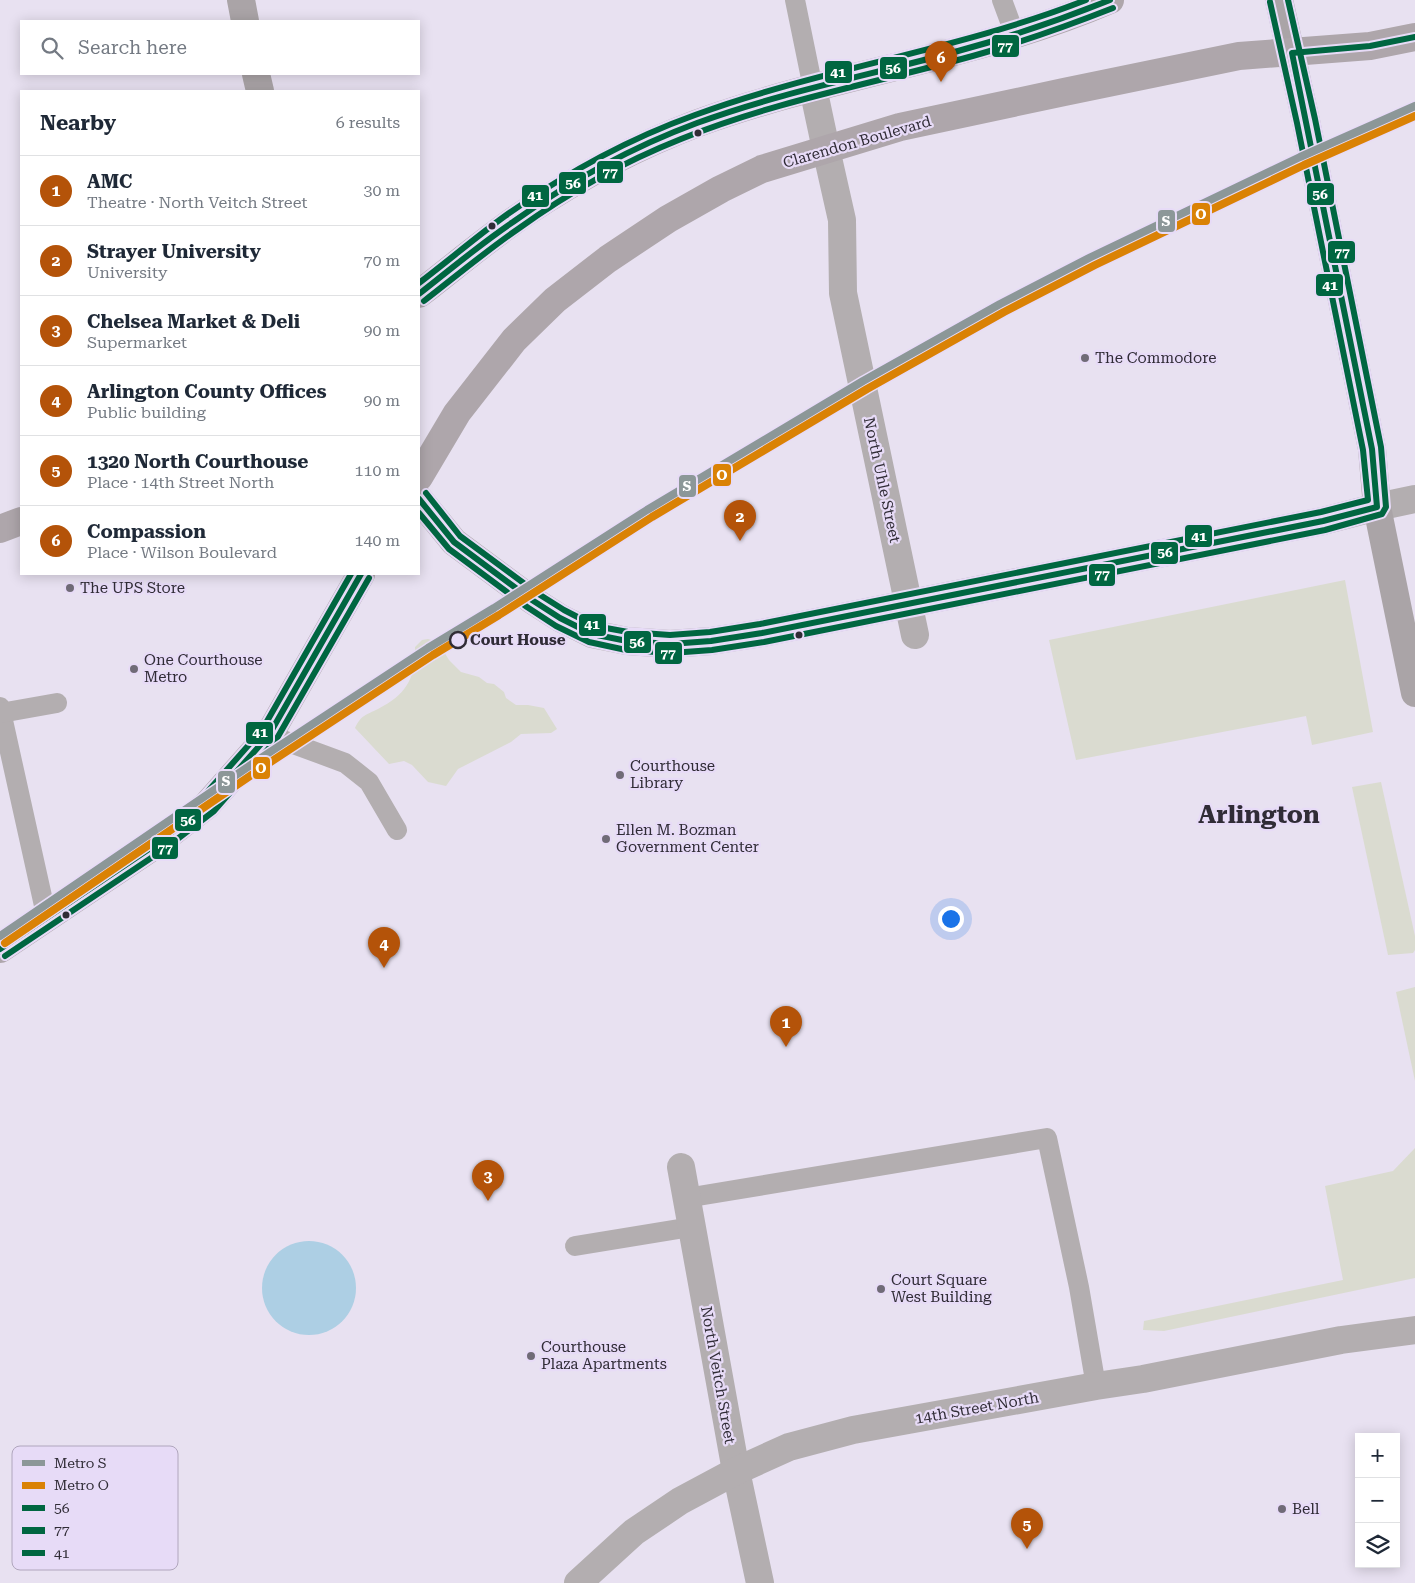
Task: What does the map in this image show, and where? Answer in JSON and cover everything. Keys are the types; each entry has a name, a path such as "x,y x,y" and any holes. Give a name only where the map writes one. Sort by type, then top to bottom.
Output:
{"main road":[{"path":"241,0 245,20"},
{"path":"420,293 524,214 578,179 631,152 697,124 745,108 813,88 1015,36 1073,16 1110,0"},
{"path":"1279,0 1292,53 1372,449 1377,507 1415,693"},
{"name":"Clarendon Boulevard","path":"420,475 457,413 514,340 555,300 623,249 668,219 762,169 900,127 1239,56 1370,46 1415,37"},
{"path":"256,75 260,90"},
{"path":"0,529 20,521"},
{"path":"0,949 158,843 207,804 269,735 360,575"}],"street":[{"name":"North Uhle Street","path":"813,88 842,220 843,293 915,635"},
{"path":"420,500 454,542 532,600 560,618 592,634 627,641 670,644 710,641 762,633 1323,521 1415,499"},
{"name":"North Veitch Street","path":"681,1167 736,1471 760,1583"},
{"name":"14th Street North","path":"578,1583 634,1532 680,1501 736,1471 790,1447 853,1430 1143,1379 1341,1340 1415,1330"}],"lane":[{"path":"795,0 813,88"},
{"path":"1002,0 1015,36"},
{"path":"47,919 1,710 57,704"},
{"path":"269,735 345,763 369,782 397,830"},
{"path":"686,1198 1047,1138 1079,1287 1096,1386"},
{"path":"575,1246 691,1227"}],"shaded area":[{"path":"1345,580 1373,732 1312,745 1306,716 1076,760 1049,640"},
{"path":"428,639 438,642 449,660 461,672 494,684 504,692 506,698 516,705 544,708 557,729 551,733 521,734 511,742 458,769 446,786 428,782 412,765 404,761 389,764 355,728 359,720 364,716 388,704 402,691 411,677 414,668 415,647 422,640"},
{"path":"1381,782 1415,936 1415,950 1413,953 1388,955 1352,787"},
{"path":"1415,987 1415,1081 1396,992"},
{"path":"1415,1148 1415,1278 1164,1331 1143,1330 1144,1321 1343,1280 1325,1186 1393,1171"}],"water":[{"path":"309,1241 327,1244 342,1255 353,1270 356,1288 353,1306 342,1321 327,1332 309,1335 291,1332 276,1321 265,1306 262,1288 265,1270 276,1255 291,1244"}],"metro line":[{"name":"S","path":"0,936 261,758 428,648 647,510 863,381 1000,304 1091,257 1300,157 1415,106"},
{"name":"O","path":"5,943 266,765 433,655 652,517 867,389 1004,312 1095,265 1304,165 1415,116"}],"transit line":[{"name":"41","path":"420,282 494,224 527,201 573,172 645,135 695,115 743,99 792,84 989,32 1086,0"},
{"name":"56","path":"420,293 489,239 534,207 602,166 649,143 697,123 761,102 997,40 1110,0"},
{"name":"77","path":"420,514 449,549 527,607 556,626 589,642 626,650 671,653 712,650 764,642 1325,530 1382,514 1386,507 1381,447 1315,119 1288,0"},
{"name":"41","path":"426,493 460,536 537,593 564,610 595,626 628,632 670,635 710,632 760,624 1321,512 1368,500 1363,450 1297,123 1270,2"},
{"name":"77","path":"424,301 494,246 556,203 596,179 659,148 715,126 783,105 978,55 1075,23 1113,8"},
{"name":"56","path":"420,500 454,542 532,600 560,618 592,634 627,641 670,644 711,641 762,633 1323,521 1377,507 1372,449 1292,53 1370,46 1415,37"},
{"name":"41","path":"0,938 153,836 201,799 262,730 350,575"},
{"name":"56","path":"0,949 158,843 207,805 269,735 360,575"},
{"name":"77","path":"5,956 163,850 214,811 276,740 369,578"}],"place":[{"name":"Compassion","path":"941,82"},
{"name":"The Commodore","path":"1085,358"},
{"name":"Strayer University","path":"740,541"},
{"name":"The UPS Store","path":"70,588"},
{"name":"Court House","path":"458,640"},
{"name":"One Courthouse Metro","path":"134,669"},
{"name":"Courthouse Library","path":"620,775"},
{"name":"Ellen M. Bozman Government Center","path":"606,839"},
{"name":"Arlington County Offices","path":"384,968"},
{"name":"AMC","path":"786,1047"},
{"name":"Chelsea Market & Deli","path":"488,1201"},
{"name":"Court Square West Building","path":"881,1289"},
{"name":"Courthouse Plaza Apartments","path":"531,1356"},
{"name":"Bell","path":"1282,1509"},
{"name":"1320 North Courthouse","path":"1027,1549"}],"district":[{"name":"Arlington","path":"1259,814"}]}
